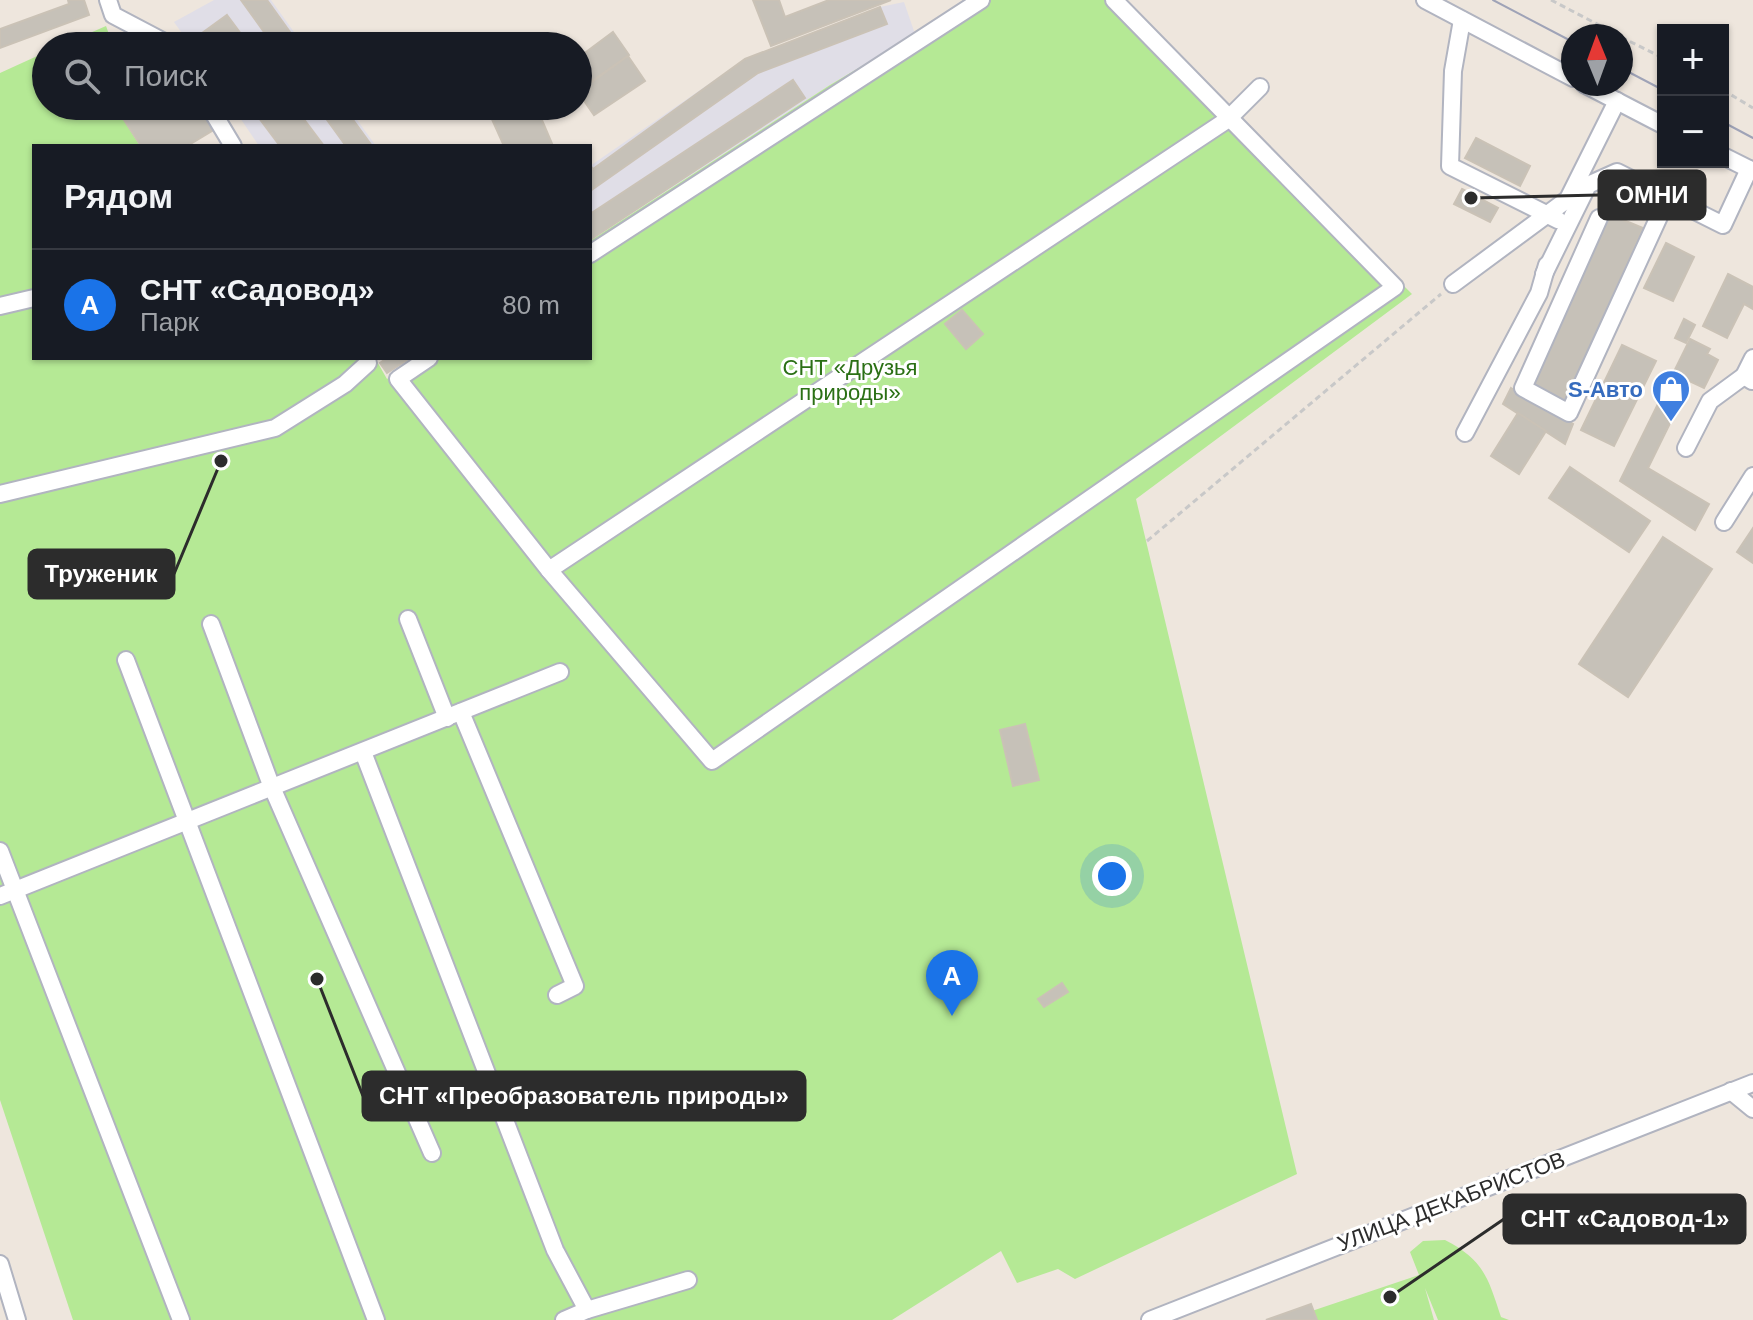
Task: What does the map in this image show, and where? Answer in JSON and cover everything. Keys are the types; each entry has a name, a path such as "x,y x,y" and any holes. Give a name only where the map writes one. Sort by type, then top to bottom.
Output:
{"street":[{"path":"108,0 113,15 145,32"},
{"path":"592,253 981,0"},
{"path":"426,360 398,379 549,570 712,761 1395,287 1227,120 1114,0"},
{"path":"1425,0 1561,72"},
{"path":"1462,20 1453,71 1450,166 1551,218"},
{"path":"549,570 1227,120 1260,87"},
{"path":"1607,96 1657,122"},
{"path":"1453,284 1551,218 1568,199 1617,101"},
{"path":"217,120 232,144"},
{"path":"1544,274 1588,185 1617,172 1723,225 1751,170 1729,159"},
{"path":"1599,218 1523,388 1569,413 1668,197"},
{"path":"1465,433 1489,393 1539,293 1551,218"},
{"path":"0,306 32,298"},
{"path":"1686,448 1710,401 1748,379 1753,358"},
{"path":"0,494 275,428 345,384 368,363"},
{"path":"1724,522 1753,476"},
{"path":"408,619 575,986 557,995"},
{"path":"211,624 271,785 432,1153"},
{"path":"126,660 376,1320"},
{"path":"8,893 271,785 363,752 560,672"},
{"path":"363,752 555,1250 587,1310"},
{"path":"0,851 8,893 181,1320"},
{"name":"УЛИЦА ДЕКАБРИСТОВ","path":"1150,1320 1753,1083"},
{"path":"1731,1091 1753,1109"},
{"path":"0,1264 17,1320"},
{"path":"564,1320 587,1310 688,1280"}],"path":[{"path":"1551,0 1597,24"},
{"path":"1633,43 1657,55"},
{"path":"1729,94 1753,108"},
{"path":"1147,541 1453,284"}],"shaded area":[{"path":"214,0 271,0 294,32 181,32 174,22"},
{"path":"904,2 915,34 830,85 592,240 592,165 745,59 880,7"},
{"path":"241,120 357,120 375,144 258,144"}],"green space":[{"name":"СНТ «Друзья природы»","path":"973,0 1117,0 1412,294 1136,499 1297,1174 1075,1279 1058,1269 1017,1283 1001,1251 892,1320 73,1320 0,1100 0,73 32,58 32,120 124,120 139,144 32,144 32,360 376,360 387,379 411,360 592,360 592,240 830,85"},
{"path":"106,26 108,32 92,32"},
{"path":"1445,1240 1468,1255 1483,1271 1501,1317 1509,1320 1438,1320 1425,1288 1434,1320 1285,1320 1419,1275 1410,1252 1423,1241"}],"building":[{"path":"68,0 84,0 89,15 43,32 32,32 32,36 0,48 0,29 69,4"},
{"path":"241,0 267,0 290,32 264,32"},
{"path":"753,0 779,0 785,17 829,0 891,0 771,46"},
{"path":"880,7 887,24 758,73 592,190 592,168 745,59"},
{"path":"227,15 240,32 204,32"},
{"path":"613,32 629,55 592,81 592,48"},
{"path":"628,56 645,81 594,115 592,82"},
{"path":"793,80 805,98 592,239 592,213"},
{"path":"124,120 212,120 217,128 190,144 140,144"},
{"path":"260,120 304,120 322,144 278,144"},
{"path":"327,120 353,120 371,144 345,144"},
{"path":"492,120 542,120 552,144 503,144"},
{"path":"1476,138 1530,166 1520,186 1465,158"},
{"path":"1462,189 1498,208 1490,222 1454,204"},
{"path":"1609,214 1643,228 1566,401 1533,386"},
{"path":"1666,243 1694,257 1673,301 1644,288"},
{"path":"1728,274 1753,287 1753,309 1744,304 1727,338 1703,326"},
{"path":"962,310 983,334 966,349 945,324"},
{"path":"1684,319 1695,325 1686,343 1675,338"},
{"path":"1690,339 1710,349 1707,354 1718,360 1704,388 1683,378 1674,397 1681,401 1648,468 1709,504 1695,530 1620,481"},
{"path":"1622,345 1656,361 1614,446 1581,430"},
{"path":"384,360 407,360 387,373 380,363"},
{"path":"1511,388 1573,424 1565,444 1503,404"},
{"path":"1518,413 1546,431 1519,474 1491,456"},
{"path":"1570,467 1650,521 1629,552 1549,498"},
{"path":"1753,528 1753,563 1737,552"},
{"path":"1663,537 1712,569 1628,697 1579,664"},
{"path":"1025,724 1039,780 1013,786 1000,730"},
{"path":"1062,983 1068,992 1044,1007 1038,999"},
{"path":"1311,1304 1317,1320 1266,1320"}],"tram line":[{"path":"1493,0 1561,36"},
{"path":"1633,74 1657,87"},
{"path":"1729,125 1753,138"}],"place":[{"name":"ОМНИ","path":"1471,198"},
{"name":"S-Авто","path":"1671,423"},
{"name":"Труженик","path":"221,461"},
{"name":"СНТ «Преобразователь природы»","path":"317,979"},
{"name":"СНТ «Садовод»","path":"952,1016"},
{"name":"СНТ «Садовод-1»","path":"1390,1297"}]}
